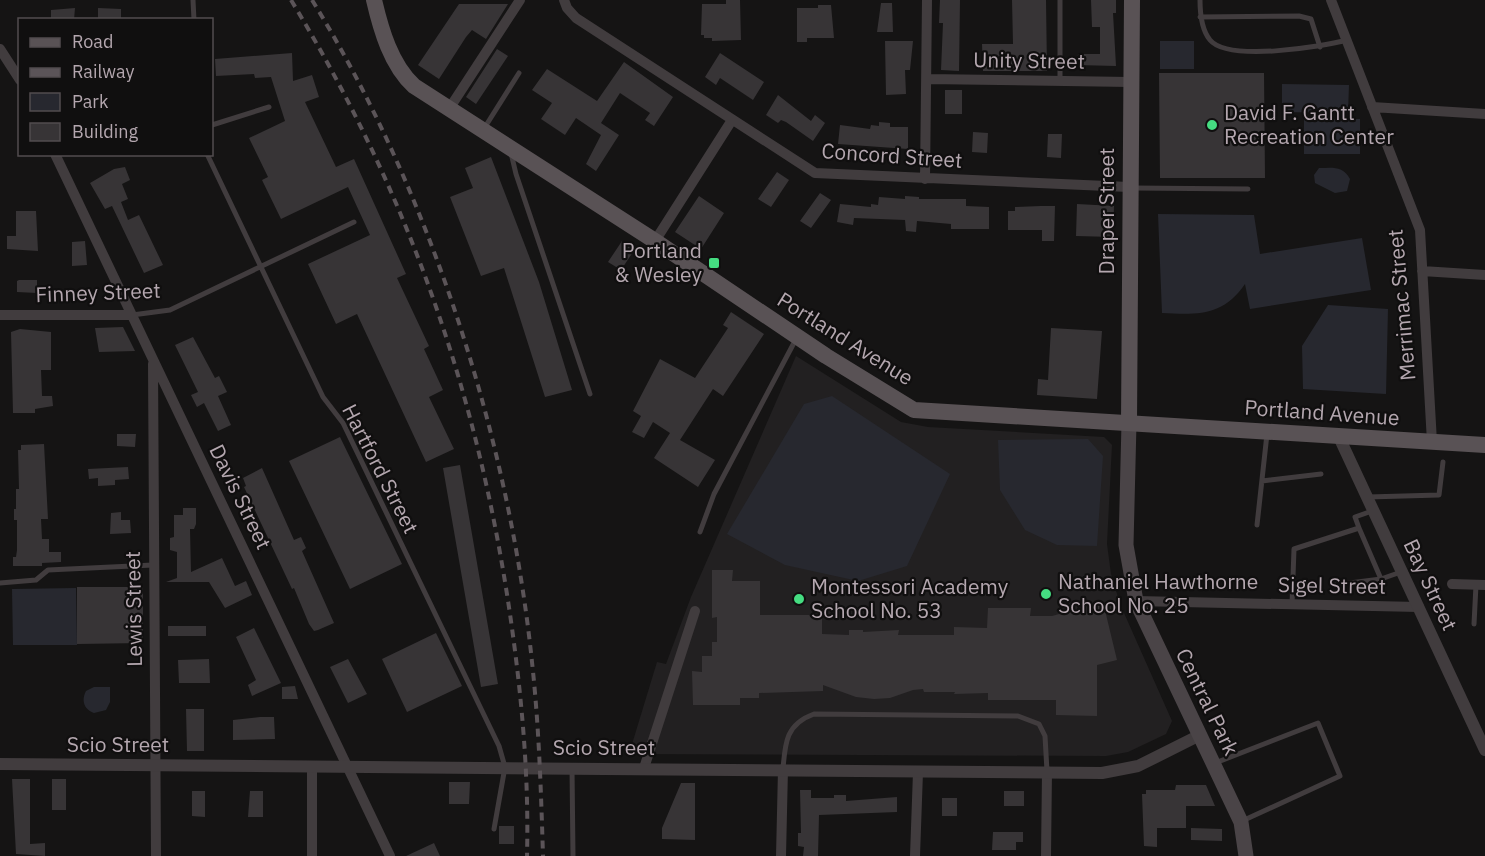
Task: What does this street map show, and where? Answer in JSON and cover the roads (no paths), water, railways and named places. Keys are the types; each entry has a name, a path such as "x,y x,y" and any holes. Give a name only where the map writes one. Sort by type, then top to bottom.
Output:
{"main road":[{"name":"Portland Avenue","path":"374,0 385,39 403,75 414,86 797,337 914,410 1485,445"},
{"name":"Draper Street","path":"1129,423 1132,0"},
{"name":"Central Park","path":"1129,423 1125,544 1136,601 1241,822 1246,856"}],"street":[{"path":"449,109 520,0"},
{"name":"Concord Street","path":"564,0 567,8 576,18 815,173 1129,188"},
{"path":"925,179 927,0"},
{"name":"Merrimac Street","path":"1331,0 1420,230 1432,442"},
{"path":"0,50 18,76"},
{"name":"Unity Street","path":"927,79 1130,82"},
{"path":"1372,107 1485,114"},
{"path":"655,242 732,120"},
{"name":"Davis Street","path":"56,156 390,856"},
{"path":"1422,271 1485,275"},
{"name":"Finney Street","path":"0,315 132,315"},
{"name":"Lewis Street","path":"153,362 156,856"},
{"name":"Bay Street","path":"1339,437 1485,750"},
{"path":"1452,584 1481,585"},
{"name":"Sigel Street","path":"1136,601 1419,607"},
{"path":"644,768 695,611"},
{"name":"Scio Street","path":"0,764 1119,772 1138,766 1200,735"},
{"path":"312,765 312,856"},
{"path":"781,856 783,769"},
{"path":"1046,856 1047,771"},
{"path":"915,856 918,772"}],"lane":[{"path":"193,0 194,18"},
{"path":"1060,0 1060,81"},
{"path":"1200,0 1200,17 1210,41 1224,48 1278,51 1320,47 1347,40"},
{"path":"1200,17 1299,16 1311,19 1320,47"},
{"path":"483,130 519,73"},
{"path":"213,125 269,107"},
{"path":"510,149 516,174 590,394"},
{"name":"Hartford Street","path":"208,156 323,397 343,423 499,746 505,767"},
{"path":"1129,188 1248,189"},
{"name":"Finney Street","path":"132,315 170,310 261,269 354,222"},
{"path":"700,532 714,494 797,337"},
{"path":"1257,525 1267,432"},
{"path":"1368,497 1439,495 1443,462"},
{"path":"1262,481 1321,474"},
{"path":"1374,510 1355,517 1381,579"},
{"path":"1292,604 1294,549 1359,528"},
{"path":"0,583 36,580 48,570 153,565"},
{"path":"1334,585 1381,579 1403,571"},
{"path":"1474,624 1481,585"},
{"path":"783,769 785,746 791,729 801,718 814,714 1018,716 1039,724 1044,736 1047,771"},
{"path":"1214,764 1318,723 1340,776 1241,822"},
{"path":"494,830 505,767"},
{"path":"572,768 573,856"}],"railway":[{"path":"291,0 333,73 371,147 404,222 433,299 480,456 497,538 518,680 524,738 527,856"},
{"path":"312,0 354,74 393,153 458,319 483,405 505,491 521,577 538,734 543,856"}],"place":[{"name":"David F. Gantt Recreation Center","path":"1212,125"},
{"name":"Portland & Wesley","path":"714,263"},
{"name":"Nathaniel Hawthorne School No. 25","path":"1046,594"},
{"name":"Montessori Academy School No. 53","path":"799,599"}]}
